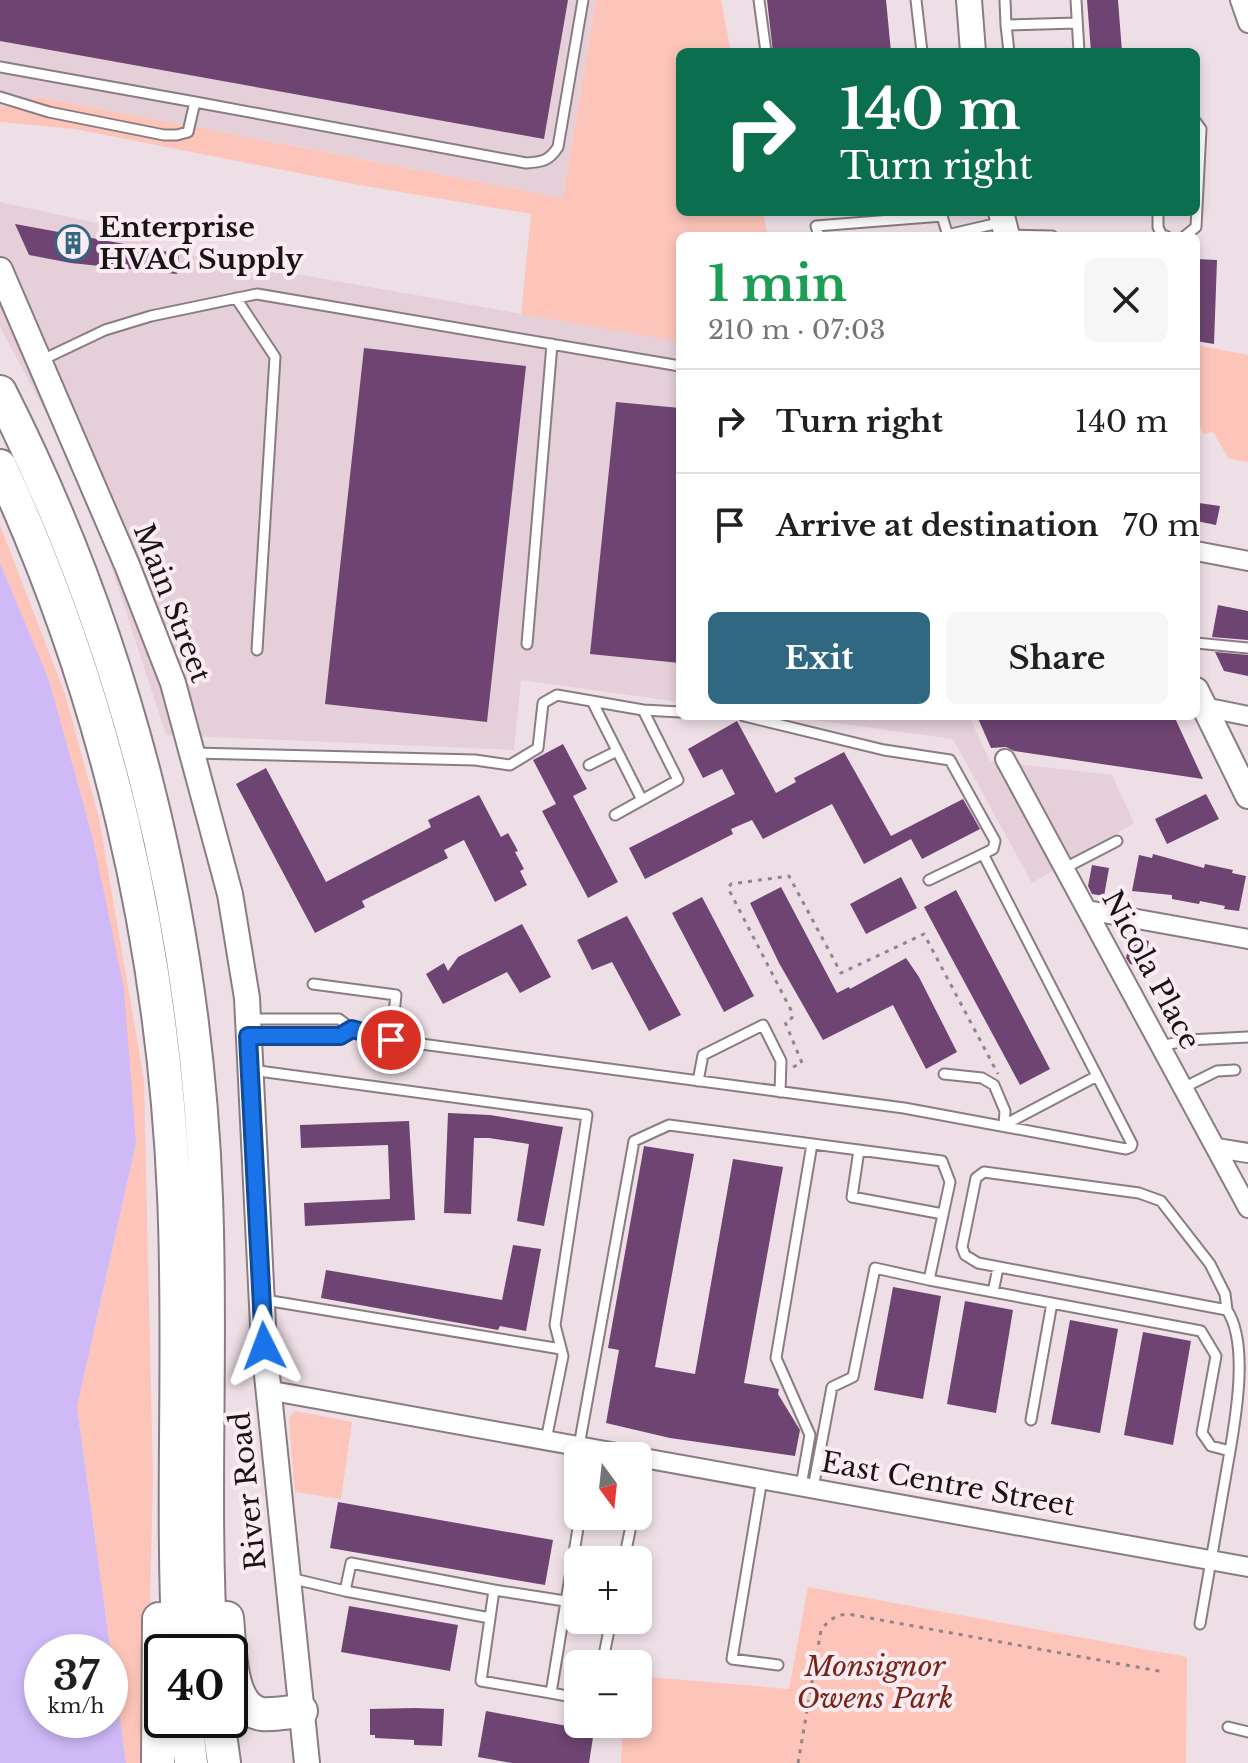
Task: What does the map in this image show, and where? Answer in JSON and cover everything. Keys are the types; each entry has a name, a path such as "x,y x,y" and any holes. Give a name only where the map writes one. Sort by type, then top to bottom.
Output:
{"highway":[{"path":"0,392 53,507 92,607 127,713 155,818 175,912 194,1033 206,1196 207,1545 210,1634"},
{"path":"0,466 81,670 125,825 146,931 162,1037 175,1198 179,1634"},
{"path":"208,1305 223,1570 237,1692 243,1704 262,1714 301,1711"},
{"path":"158,1763 160,1521 175,1482"},
{"path":"188,1738 191,1763"},
{"path":"221,1738 224,1763"}],"street":[{"path":"969,0 973,48"},
{"path":"1240,0 1248,23"},
{"name":"Main Street","path":"0,270 160,647 194,753 230,894 244,973"},
{"path":"1200,552 1248,561"},
{"path":"1200,699 1248,716"},
{"path":"1200,699 1248,796"},
{"name":"Nicola Place","path":"1005,759 1248,1208"},
{"path":"1087,910 1248,939"},
{"name":"River Road","path":"244,973 267,1390 307,1763"},
{"path":"1217,1148 1248,1153"},
{"name":"East Centre Street","path":"267,1390 564,1444"},
{"name":"East Centre Street","path":"652,1459 1248,1567"}],"lane":[{"path":"0,67 526,163 540,162 551,158 558,147 583,0"},
{"path":"759,0 765,48"},
{"path":"916,0 922,48"},
{"path":"1005,0 1009,48"},
{"path":"1076,0 1079,48"},
{"path":"1006,25 1077,23"},
{"path":"0,97 49,112 164,135 188,132 195,102"},
{"path":"818,232 816,226 942,216"},
{"path":"970,232 1004,226 1033,232"},
{"path":"39,361 105,330 151,316 257,294 676,365"},
{"path":"236,298 275,357 257,650"},
{"path":"527,644 552,344"},
{"path":"1200,643 1248,648"},
{"path":"194,753 475,760 510,765 538,748 543,703 557,695 643,710 676,712"},
{"path":"592,701 642,800"},
{"path":"615,815 678,780 643,710"},
{"path":"760,720 884,750 950,760 995,841 993,849 929,880"},
{"path":"589,765 617,751"},
{"path":"1063,869 1117,841"},
{"path":"247,1028 339,1019 352,1029 391,1040 904,1108 1126,1149 1131,1147 983,854"},
{"path":"313,984 396,995 391,1040"},
{"path":"698,1081 703,1055 763,1025 781,1061 780,1092"},
{"path":"247,1028 340,1036 352,1029"},
{"path":"1159,1047 1188,1040 1248,1037"},
{"path":"251,1070 587,1115 555,1325 563,1356 546,1440"},
{"path":"1183,1088 1217,1071 1235,1070"},
{"path":"944,1074 982,1078 994,1085 1005,1111 1004,1125"},
{"path":"1004,1125 1097,1076"},
{"path":"589,1442 634,1141 669,1125 942,1161 950,1182 929,1280"},
{"path":"807,1487 810,1435 776,1358 812,1144"},
{"path":"859,1150 852,1197 943,1214"},
{"path":"1200,1624 1244,1371 1245,1345 1238,1320 1227,1310 978,1263 965,1255 962,1247 976,1178 984,1172 1139,1193 1161,1201 1210,1264 1225,1294 1227,1310"},
{"path":"807,1487 832,1387 853,1377 875,1268 1201,1331 1216,1356 1202,1433 1211,1446 1230,1451"},
{"path":"993,1292 998,1268"},
{"path":"261,1299 561,1349"},
{"path":"1031,1420 1052,1303"},
{"path":"762,1479 732,1659 778,1665"},
{"path":"345,1591 351,1563 564,1601"},
{"path":"287,1577 490,1618"},
{"path":"494,1590 481,1681 564,1695"},
{"path":"551,1693 564,1608"},
{"path":"605,1650 608,1634"},
{"path":"1228,1727 1248,1732"}],"path":[{"path":"781,1069 802,1063 785,1022 793,1016 728,885 788,875 841,973 925,935 999,1076"},
{"path":"798,1763 821,1630 828,1621 840,1615 1164,1672"}],"shaded area":[{"path":"0,0 596,0 563,198 40,97 0,108"},
{"path":"0,202 152,235 150,248 676,341 676,701 521,680 514,750 166,735 105,547 59,437 0,327"},
{"path":"0,563 49,680 92,835 124,989 136,1143 77,1407 108,1634 24,1634 24,1738 123,1738 126,1763 0,1763"},
{"path":"814,720 971,720 990,761 1112,775 1134,823 1032,883 953,739"}],"green space":[{"path":"596,0 721,0 730,48 676,48 676,216 764,216 767,232 676,232 676,341 521,314 531,214 354,184 75,129 0,122 0,108 39,97 563,198"},
{"path":"1200,346 1248,355 1248,462 1229,459 1213,432 1203,434 1200,427"},
{"path":"0,525 65,694 99,818 144,1080 153,1476 149,1634 144,1634 142,1763 126,1763 123,1738 128,1738 128,1634 108,1634 77,1407 136,1143 92,835 49,680 0,563"},
{"path":"295,1411 352,1422 341,1499 295,1492 289,1422"},
{"name":"Monsignor Owens Park","path":"808,1587 1187,1657 1186,1763 621,1763 622,1738 652,1738 652,1677 789,1689"}],"building":[{"path":"0,0 568,0 544,139 0,41"},
{"path":"767,0 886,0 891,48 773,48"},
{"path":"1087,0 1118,0 1122,48 1091,48"},
{"name":"Enterprise HVAC Supply","path":"15,224 179,254 177,274 71,263 29,255"},
{"path":"1200,259 1217,260 1214,344 1200,342"},
{"path":"364,348 526,366 487,722 325,704"},
{"path":"616,402 676,408 676,663 590,654"},
{"path":"1200,503 1220,506 1216,525 1200,522"},
{"path":"1218,605 1248,611 1248,640 1212,637"},
{"path":"1215,652 1248,655 1248,676 1224,671"},
{"path":"979,720 1176,720 1203,779 1014,751 1006,747 991,748"},
{"path":"737,721 776,793 796,782 794,778 844,752 891,836 963,799 980,829 922,859 911,839 864,864 832,804 763,839 752,820 731,829 733,834 645,879 629,848 735,794 722,769 703,778 688,749"},
{"path":"563,744 587,789 573,796 618,882 588,898 542,811 556,804 533,760"},
{"path":"266,768 326,882 431,827 428,820 479,795 501,837 508,833 518,851 515,852 524,869 520,871 527,885 495,902 464,840 444,850 448,858 362,901 365,907 315,933 236,784"},
{"path":"1206,794 1219,819 1167,844 1155,819"},
{"path":"1153,854 1204,868 1205,864 1233,870 1232,873 1246,876 1239,911 1200,901 1199,904 1172,899 1172,895 1132,891 1139,855 1152,858"},
{"path":"1092,865 1109,868 1104,896 1092,894 1088,886"},
{"path":"901,877 917,908 866,934 850,904"},
{"path":"781,887 837,993 906,958 957,1052 926,1069 893,1005 823,1040 779,963 750,903"},
{"path":"956,890 1050,1069 1020,1085 924,907"},
{"path":"702,897 754,996 724,1012 672,913"},
{"path":"627,916 681,1015 649,1031 612,962 592,970 577,940"},
{"path":"522,924 551,977 520,993 507,972 443,1004 426,974 444,963 448,971 458,957"},
{"path":"1131,937 1149,941 1144,967 1130,964 1126,958"},
{"path":"448,1113 490,1115 563,1127 544,1226 517,1221 529,1144 489,1138 474,1138 471,1214 444,1213"},
{"path":"409,1121 415,1220 305,1226 304,1203 390,1199 388,1145 301,1148 300,1125"},
{"path":"644,1146 694,1154 655,1367 695,1374 733,1159 783,1167 744,1383 779,1389 778,1394 800,1430 795,1456 670,1438 606,1423 619,1350 608,1348"},
{"path":"513,1245 541,1249 526,1331 500,1326 498,1330 321,1298 326,1270 502,1300"},
{"path":"893,1287 941,1296 923,1399 874,1390"},
{"path":"965,1301 1013,1310 996,1413 947,1404"},
{"path":"1070,1320 1118,1329 1100,1433 1051,1424"},
{"path":"1143,1332 1191,1341 1173,1445 1124,1435"},
{"path":"338,1502 553,1540 545,1585 330,1548"},
{"path":"349,1606 458,1625 450,1671 341,1652"},
{"path":"370,1709 444,1709 442,1746 414,1745 414,1740 375,1738 375,1735 370,1735"},
{"path":"486,1711 564,1725 564,1738 593,1738 589,1763 512,1763 478,1757"}],"place":[{"name":"Enterprise HVAC Supply","path":"73,243"}],"route":[{"path":"264,1346 248,1036 340,1036 352,1029 391,1040"}]}
